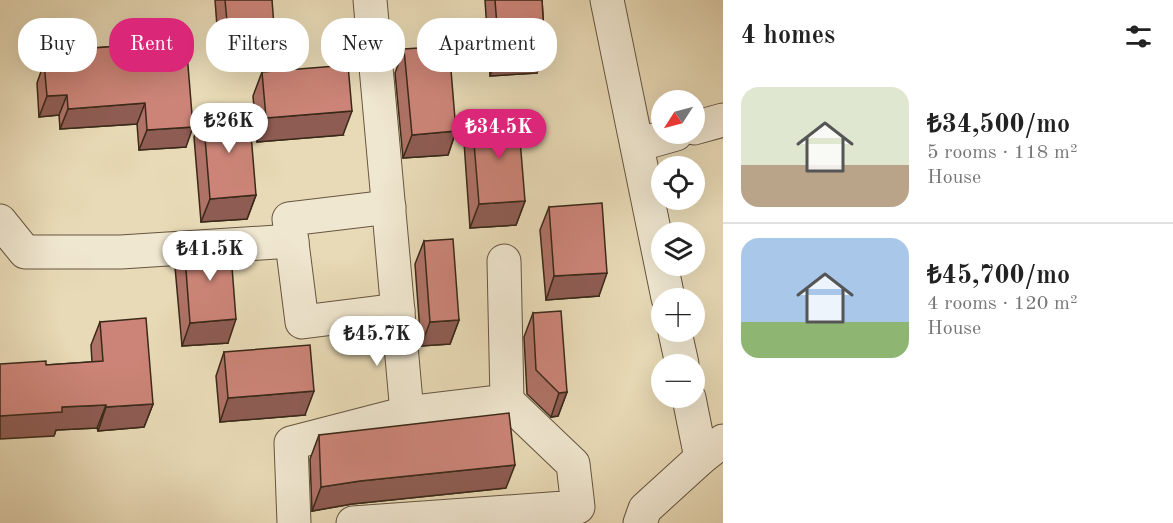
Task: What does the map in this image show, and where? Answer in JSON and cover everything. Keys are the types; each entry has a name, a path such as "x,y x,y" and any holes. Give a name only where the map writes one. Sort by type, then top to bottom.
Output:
{"street":[{"path":"370,0 407,413"},
{"path":"607,0 666,288"},
{"path":"705,125 723,120"},
{"path":"637,145 651,141"},
{"path":"388,207 290,219 292,241 302,321 398,310"},
{"path":"0,221 25,252 121,252 292,241"},
{"path":"353,523 578,507 573,464 507,401 504,261"},
{"path":"294,523 291,443 407,413 507,401"},
{"path":"640,523 645,509 712,449 693,408"}],"building":[{"path":"225,0 272,0 273,18 227,18"},
{"path":"495,0 542,0 543,18 496,18"},
{"path":"109,47 109,72 189,72 193,127 147,130 145,103 68,109 67,95 47,96 45,72 97,72 97,48"},
{"path":"417,48 417,72 451,72 456,131 412,135 405,49"},
{"path":"321,67 321,72 349,72 352,111 266,118 262,72 309,72 309,68"},
{"path":"249,110 256,195 210,199 203,113"},
{"path":"518,115 525,201 479,204 472,119"},
{"path":"602,203 607,273 554,276 549,207"},
{"path":"453,239 459,320 430,322 424,241"},
{"path":"230,241 236,319 190,323 184,244"},
{"path":"561,311 567,392 559,393 536,370 533,313"},
{"path":"146,318 153,404 62,407 62,412 0,416 0,364 46,361 46,365 103,361 100,322"},
{"path":"310,345 314,391 228,398 224,352"},
{"path":"509,413 515,465 321,487 319,435"}]}
